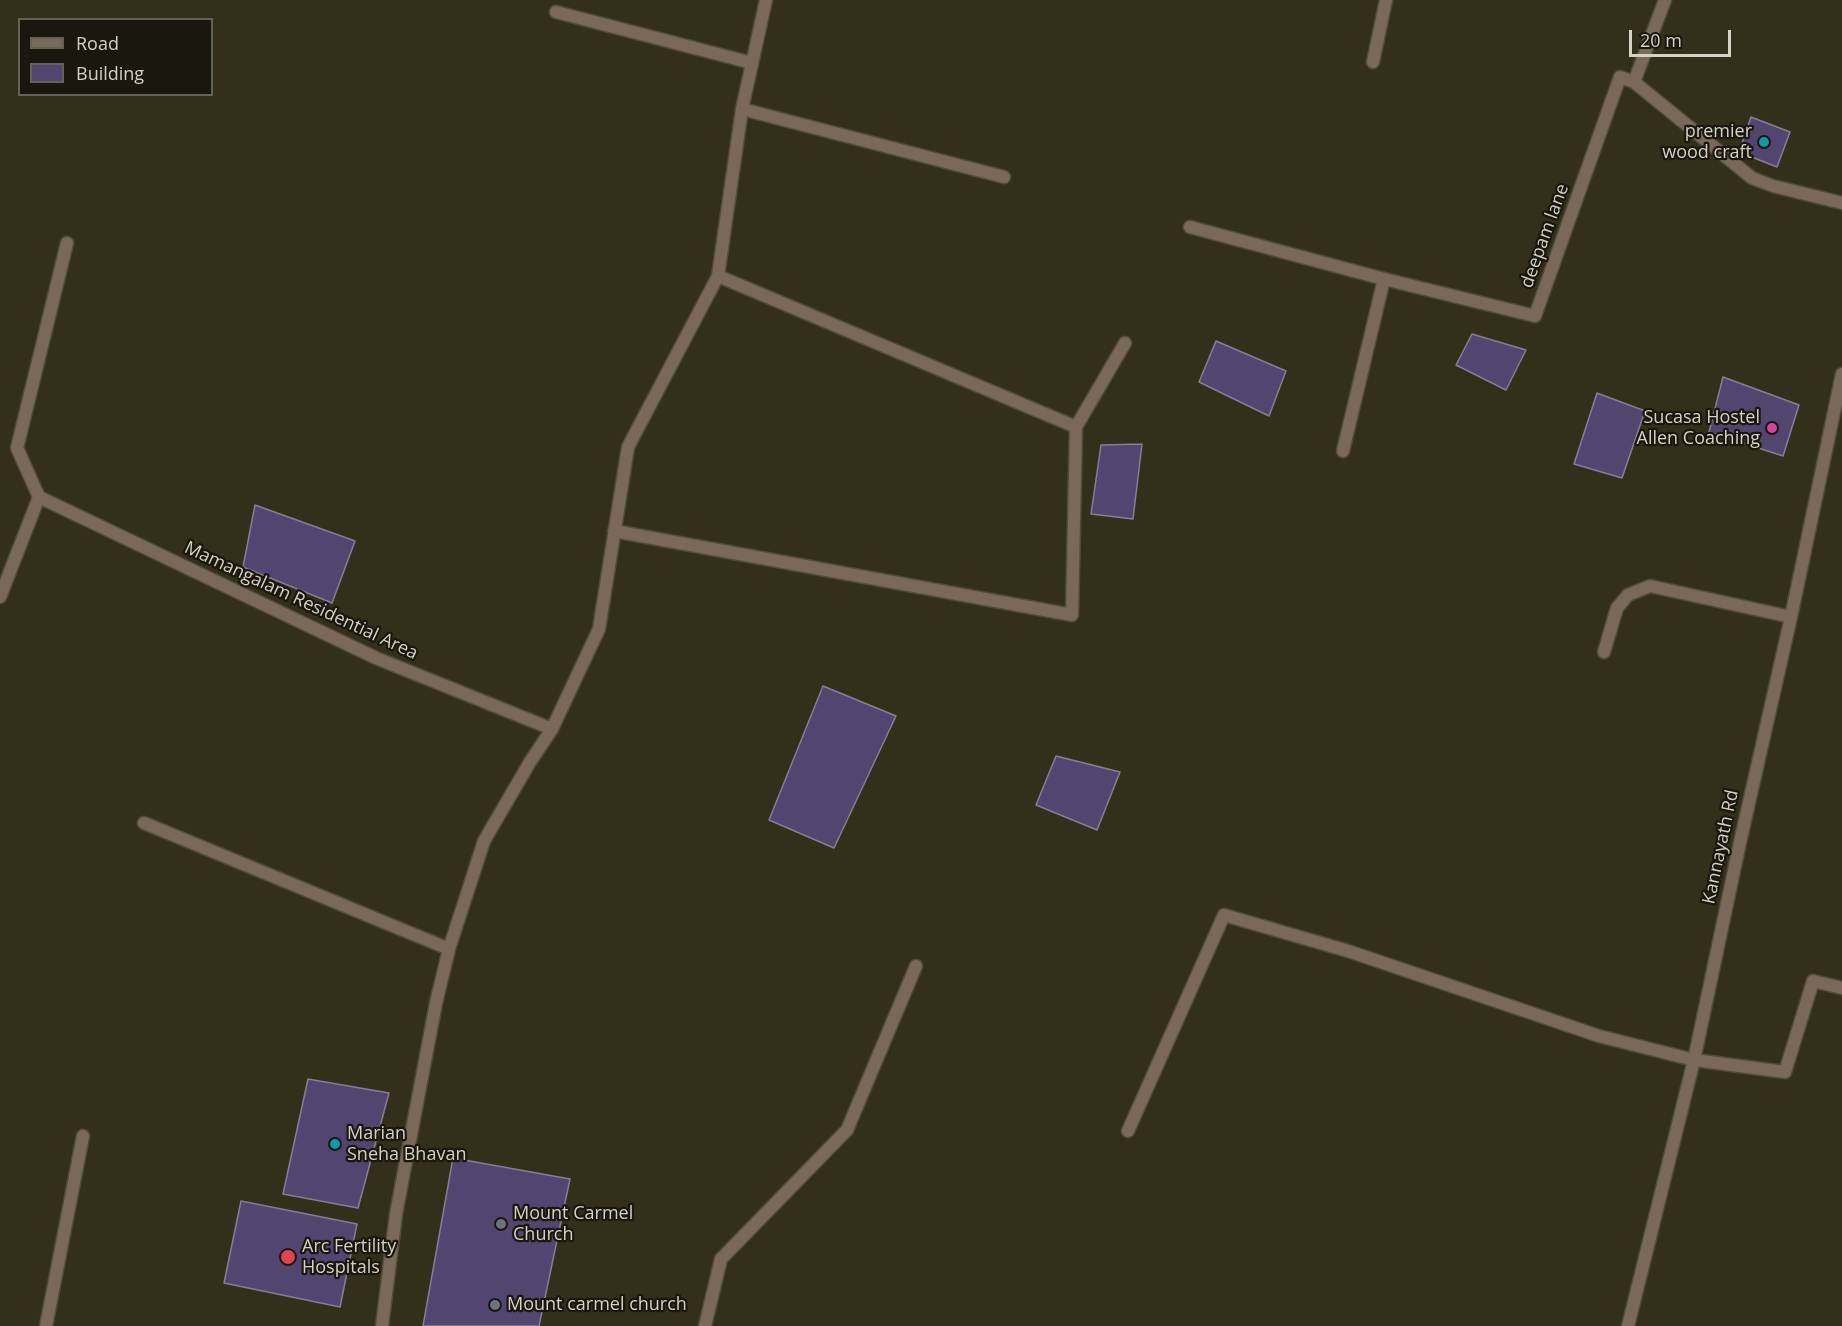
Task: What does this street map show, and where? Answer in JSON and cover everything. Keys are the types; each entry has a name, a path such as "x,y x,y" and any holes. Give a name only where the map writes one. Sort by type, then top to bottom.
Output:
{"street":[{"path":"382,1326 396,1214 436,1003 449,949 484,841 552,729 599,629 628,447 718,276 742,109 766,0"},
{"path":"1373,62 1386,0"},
{"path":"1665,0 1634,82 1752,178 1773,186 1842,203"},
{"path":"556,12 752,63"},
{"name":"deepam lane","path":"1190,227 1384,279 1535,316 1620,77 1634,82"},
{"path":"742,109 1004,177"},
{"path":"0,597 39,497 17,448 67,243"},
{"path":"718,276 1076,427"},
{"path":"1343,451 1384,279"},
{"path":"614,531 1072,615 1076,427 1125,343"},
{"name":"Kannayath Rd","path":"1628,1326 1694,1060 1842,374"},
{"name":"Mamangalam Residential Area","path":"39,497 376,658 552,729"},
{"path":"1604,652 1617,608 1628,595 1650,586 1791,616"},
{"path":"144,823 449,949"},
{"path":"1128,1131 1224,915 1348,951 1599,1036 1694,1060 1785,1072 1813,981 1842,988"},
{"path":"705,1326 721,1259 847,1130 916,966"},
{"path":"46,1326 83,1136"}],"building":[{"name":"premier wood craft","path":"1751,117 1790,132 1777,167 1739,152"},
{"path":"1472,334 1526,350 1506,390 1456,365"},
{"path":"1216,341 1286,371 1269,416 1199,382"},
{"path":"1723,377 1799,405 1783,456 1709,432"},
{"path":"1597,393 1645,411 1622,478 1574,464"},
{"path":"1142,444 1133,519 1091,514 1101,445"},
{"path":"255,505 355,541 332,603 243,567"},
{"path":"823,686 896,716 834,848 769,820"},
{"path":"1056,756 1120,772 1097,830 1036,805"},
{"name":"Marian Sneha Bhavan","path":"308,1079 389,1093 358,1208 283,1194"},
{"name":"Mount Carmel Church","path":"453,1158 570,1179 539,1326 423,1326"},
{"path":"241,1201 357,1224 340,1307 224,1283"}],"place":[{"name":"premier wood craft","path":"1764,142"},
{"name":"Sucasa Hostel Allen Coaching","path":"1772,428"},
{"name":"Marian Sneha Bhavan","path":"335,1144"},
{"name":"Mount Carmel Church","path":"501,1224"},
{"name":"Arc Fertility Hospitals","path":"288,1257"},
{"name":"Mount carmel church","path":"495,1305"}]}
